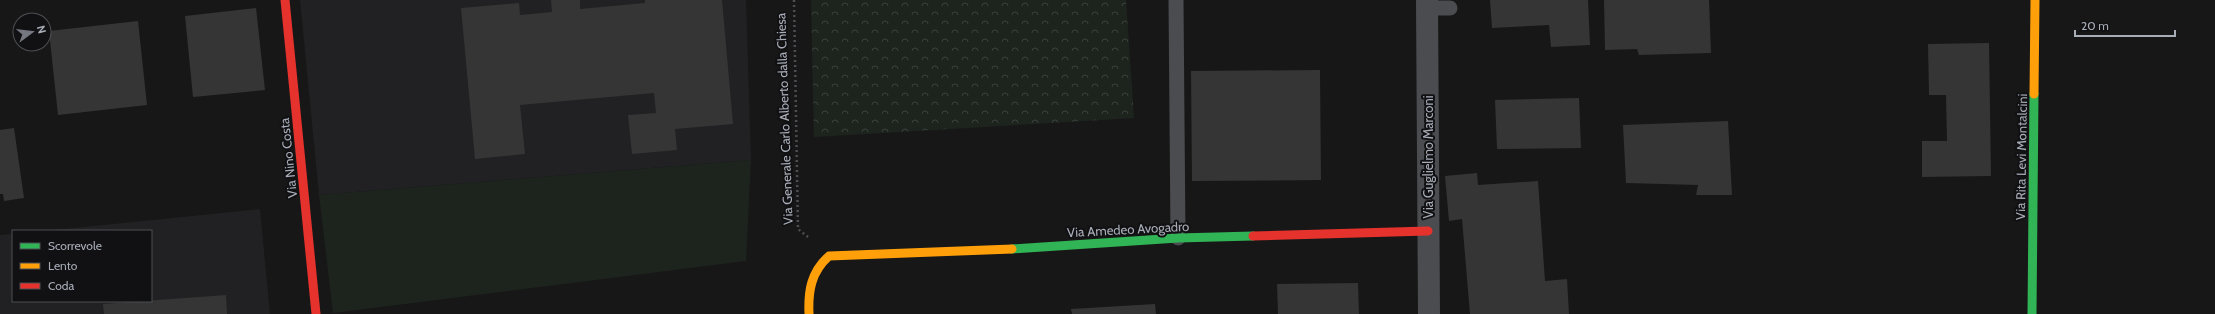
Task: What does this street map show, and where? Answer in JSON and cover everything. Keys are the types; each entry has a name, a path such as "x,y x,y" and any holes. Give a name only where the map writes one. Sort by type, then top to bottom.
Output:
{"street":[{"name":"Via Nino Costa","path":"285,0 316,314"},
{"name":"Via Rita Levi Montalcini","path":"2032,314 2035,0"},
{"name":"Via Guglielmo Marconi","path":"1427,4 1429,314"},
{"name":"Via Amedeo Avogadro","path":"829,256 998,250 1178,238 1428,231"},
{"path":"809,314 813,273 820,262 829,256"}],"lane":[{"path":"1176,0 1178,238"},
{"path":"1427,4 1450,8"}],"path":[{"name":"Via Generale Carlo Alberto dalla Chiesa","path":"794,0 798,229 829,256"}],"shaded area":[{"path":"300,0 746,0 751,160 319,195"},
{"path":"260,209 270,314 0,314 0,235 12,234 12,302 152,302 152,230 54,230"}],"green space":[{"path":"811,0 1126,0 1134,118 814,137"},
{"path":"751,160 746,261 333,313 319,195"}],"building":[{"path":"551,0 580,0 580,9 645,3 645,0 722,0 733,124 675,129 677,150 632,154 628,115 656,113 654,93 520,105 525,154 475,159 461,8 519,3 520,15 552,12"},
{"path":"1490,0 1588,0 1590,45 1551,47 1549,25 1492,28"},
{"path":"1604,0 1709,0 1711,53 1639,55 1637,49 1605,50"},
{"path":"256,8 265,90 193,97 185,16"},
{"path":"138,21 147,105 58,115 51,52 52,31"},
{"path":"1989,43 1991,176 1922,177 1922,141 1947,141 1946,95 1929,95 1928,44"},
{"path":"1320,70 1321,180 1192,181 1191,71"},
{"path":"1579,98 1581,148 1497,149 1495,100"},
{"path":"1728,121 1732,195 1696,195 1698,185 1626,183 1623,125"},
{"path":"14,128 24,198 4,201 3,194 0,194 0,130"},
{"path":"1477,173 1478,185 1538,181 1545,281 1567,279 1569,314 1470,314 1462,219 1449,221 1445,176"},
{"path":"1358,283 1359,314 1278,314 1277,284"},
{"path":"226,295 227,314 104,314 103,304 152,302 152,300"},
{"path":"1155,304 1156,314 1072,314 1071,309"}],"traffic: fast":[{"path":"2032,314 2034,94"},
{"path":"1012,249 1178,238 1253,236"}],"traffic: slow":[{"path":"2034,94 2035,0"},
{"path":"809,314 809,297 814,275 829,256 1012,249"}],"traffic: jam":[{"path":"285,0 316,314"},
{"path":"1253,236 1428,231"}]}
